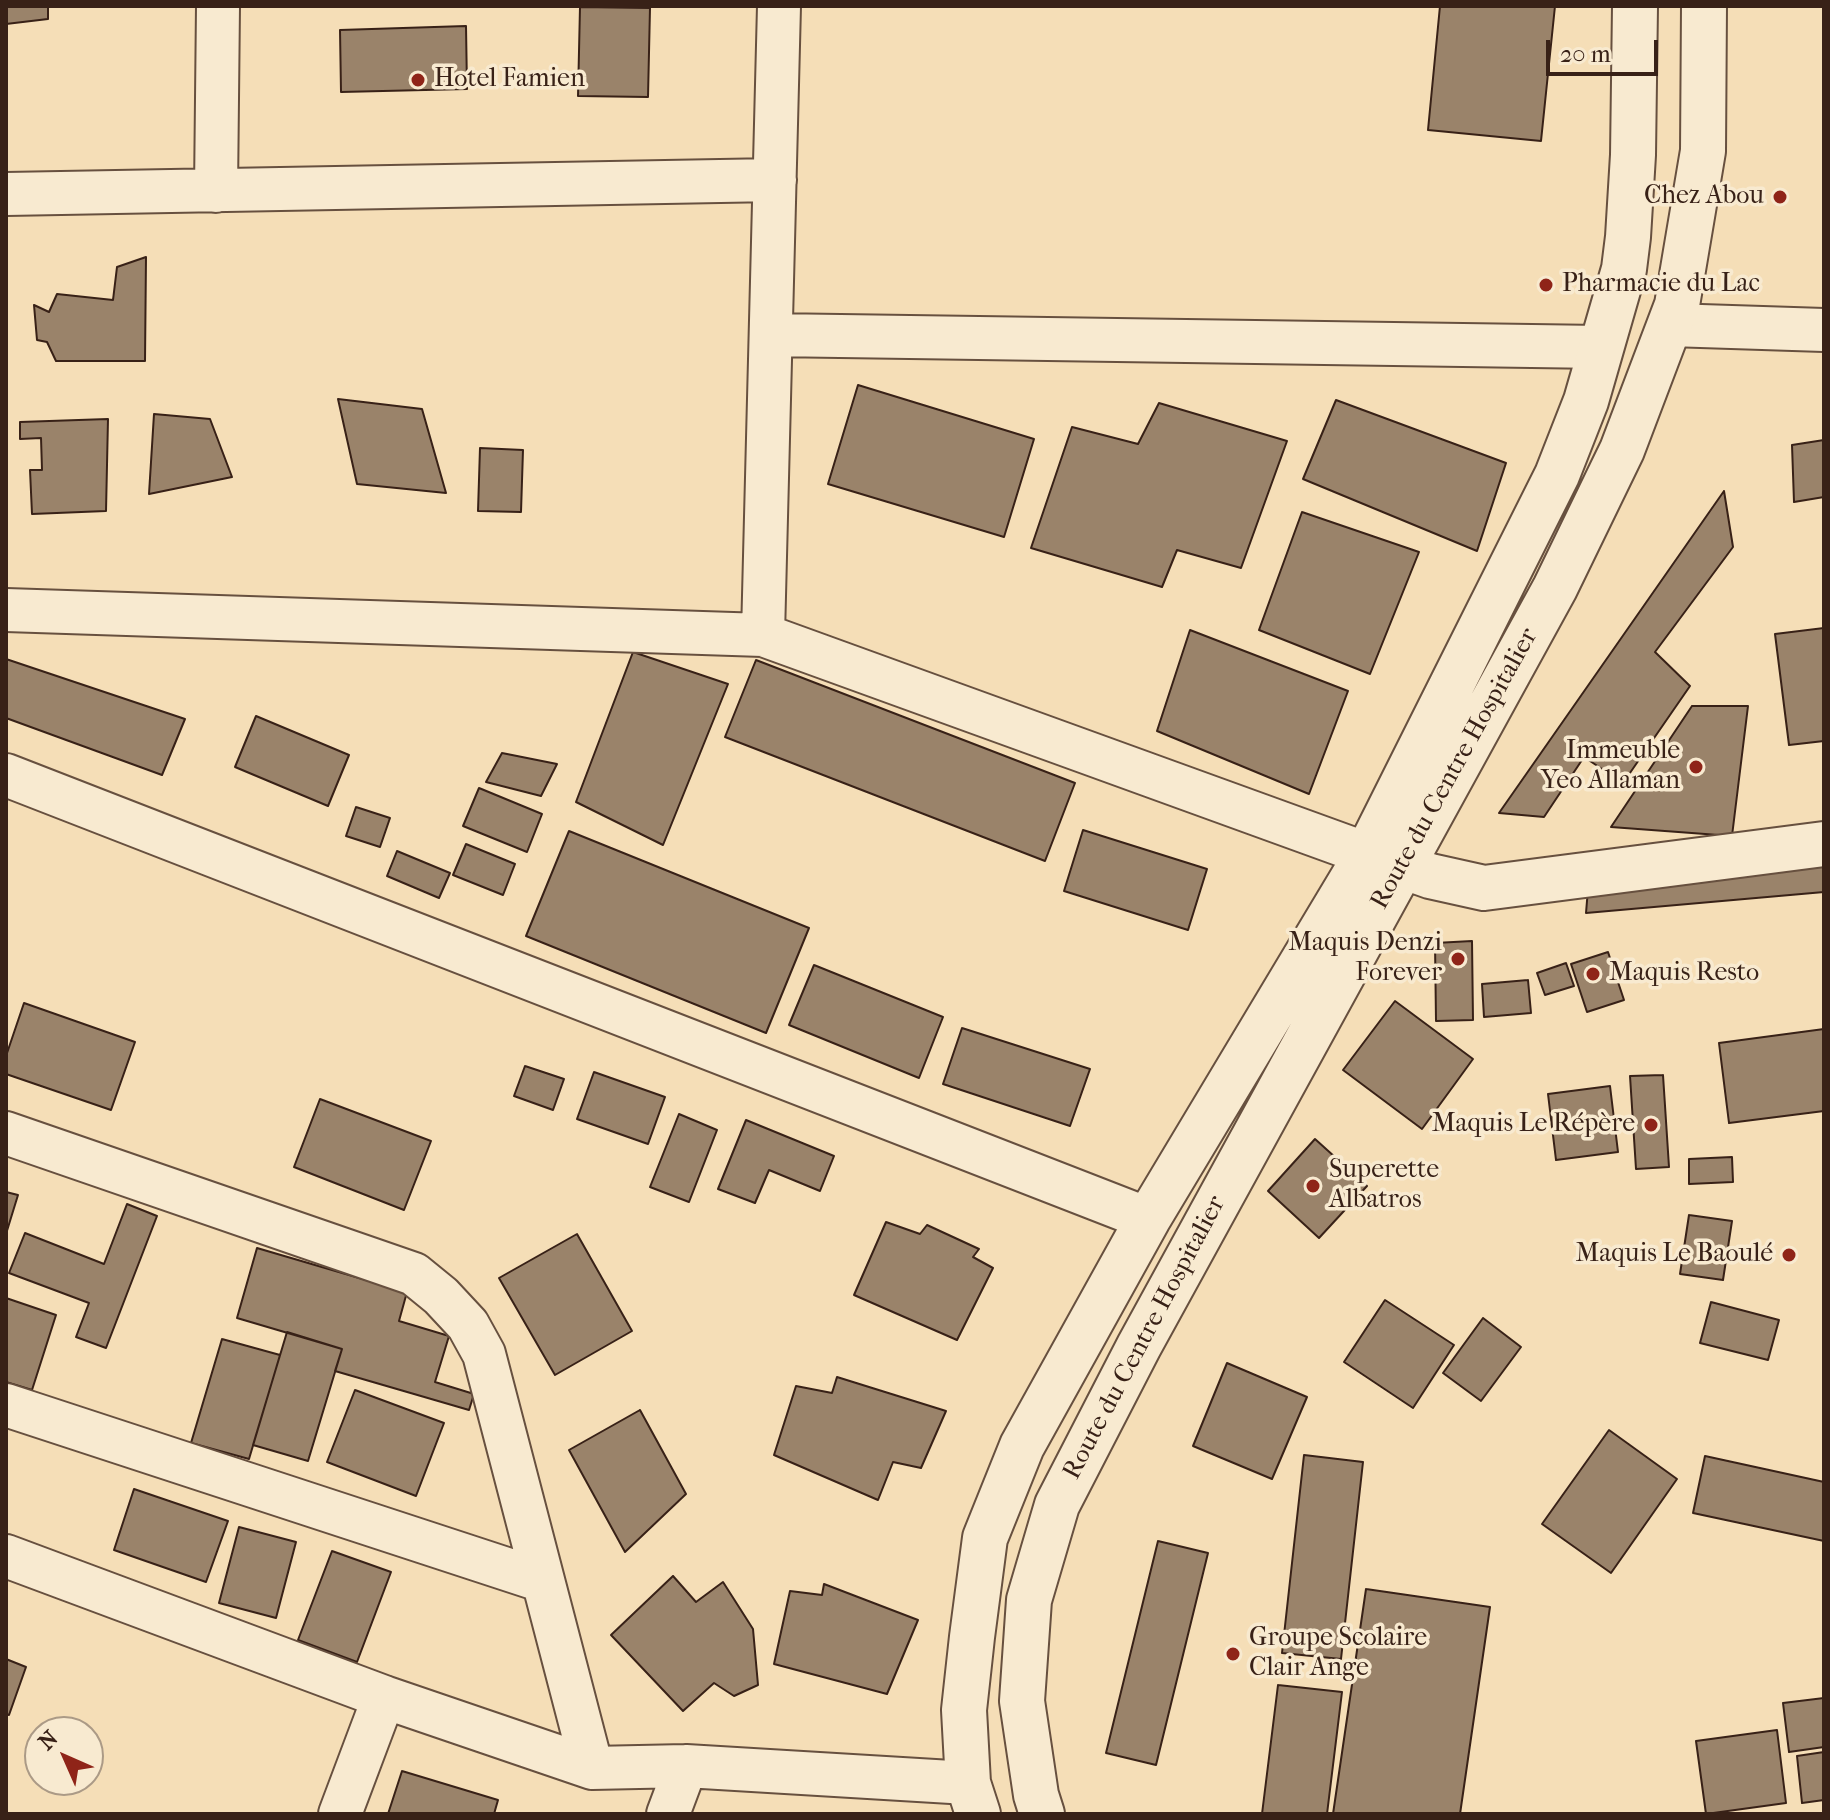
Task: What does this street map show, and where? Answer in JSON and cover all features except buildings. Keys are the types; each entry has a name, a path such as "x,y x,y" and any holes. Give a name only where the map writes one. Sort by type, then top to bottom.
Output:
{"street":[{"path":"216,191 218,6"},
{"path":"763,635 779,6"},
{"name":"Route du Centre Hospitalier","path":"1042,1814 1036,1795 1022,1701 1029,1600 1057,1505 1384,860 1557,475 1586,401 1624,269 1628,237 1633,155 1635,6"},
{"name":"Route du Centre Hospitalier","path":"973,1798 964,1710 985,1538 1022,1446 1148,1219 1384,860 1555,588 1622,450 1677,305 1703,151 1704,6"},
{"path":"6,194 775,180"},
{"path":"1670,325 1824,330"},
{"path":"771,335 1601,347"},
{"path":"6,610 763,635 1384,860 1430,876 1484,888 1824,844"},
{"path":"6,775 1148,1219"},
{"path":"6,1133 414,1274 441,1296 468,1325 484,1354 592,1768"},
{"path":"6,1405 543,1581"},
{"path":"6,1556 384,1697 592,1768 686,1766 973,1798"},
{"path":"340,1814 384,1697"},
{"path":"668,1814 686,1766"}],"place":[{"name":"Hotel Famien","path":"418,80"},
{"name":"Chez Abou","path":"1780,197"},
{"name":"Pharmacie du Lac","path":"1546,285"},
{"name":"Immeuble Yeo Allaman","path":"1696,767"},
{"name":"Maquis Denzi Forever","path":"1458,959"},
{"name":"Maquis Resto","path":"1593,974"},
{"name":"Maquis Le Répère","path":"1651,1125"},
{"name":"Superette Albatros","path":"1313,1186"},
{"name":"Maquis Le Baoulé","path":"1789,1255"},
{"name":"Groupe Scolaire Clair Ange","path":"1233,1654"}]}
